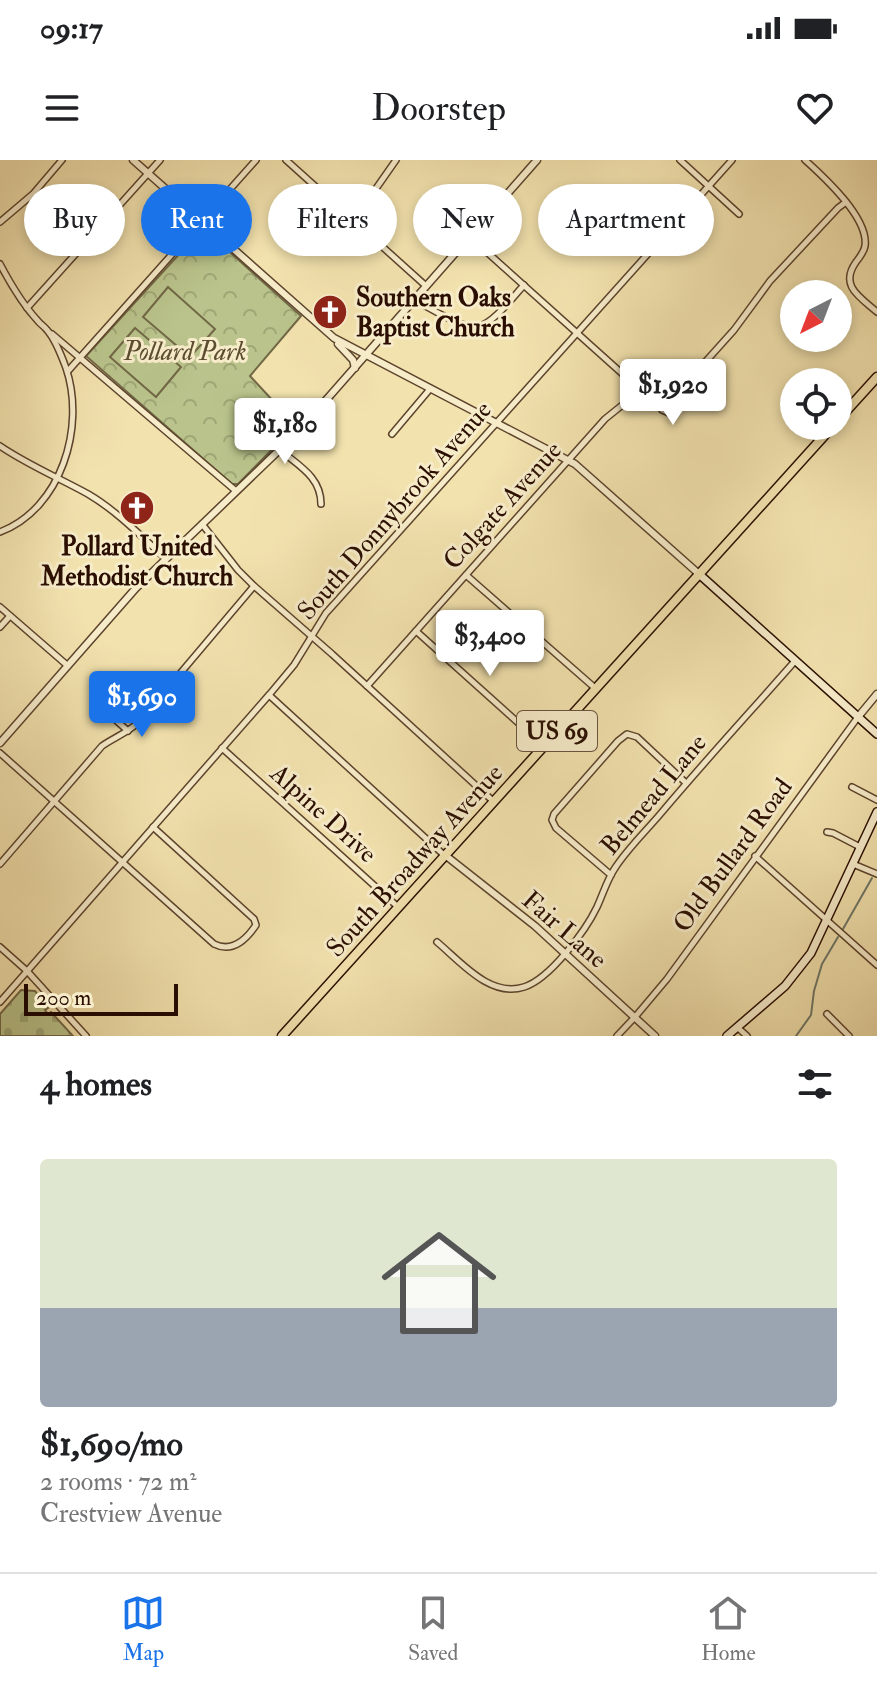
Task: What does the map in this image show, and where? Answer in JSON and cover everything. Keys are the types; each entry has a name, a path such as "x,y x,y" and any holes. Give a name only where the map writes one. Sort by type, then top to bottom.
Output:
{"main road":[{"path":"852,405 877,377"},
{"name":"South Broadway Avenue","path":"282,1036 820,440"},
{"path":"699,574 877,734"},
{"path":"727,1036 785,986 811,953 877,812"}],"street":[{"path":"0,222 33,194 62,160"},
{"path":"133,160 161,184"},
{"path":"27,308 160,160"},
{"path":"235,184 256,160"},
{"path":"286,160 313,184"},
{"path":"379,184 396,160"},
{"path":"516,184 537,160"},
{"path":"680,160 707,184"},
{"name":"South Donnybrook Avenue","path":"711,184 732,160"},
{"path":"805,160 835,187 863,230 863,252 850,271 849,283 877,312"},
{"path":"714,191 739,214"},
{"name":"Colgate Avenue","path":"367,686 615,409 639,395 670,390 696,373 738,325 770,281 846,202"},
{"path":"67,372 171,256"},
{"path":"241,256 334,338 353,360 355,368"},
{"path":"393,256 426,286"},
{"path":"0,743 136,588 280,450 453,256"},
{"path":"491,256 636,386 639,395"},
{"name":"South Donnybrook Avenue","path":"0,1002 269,695 294,665 336,602 646,256"},
{"path":"0,264 38,322 236,491"},
{"path":"414,300 471,328 477,328 492,319 524,285"},
{"path":"0,532 20,522 42,501 57,479 66,455 73,408 67,372 48,331"},
{"path":"334,338 579,466 699,574"},
{"path":"392,434 430,389"},
{"path":"658,393 662,410 669,413 674,408 670,390"},
{"path":"0,446 29,465 90,495 166,559"},
{"path":"280,450 316,481 321,504"},
{"path":"202,524 254,586 494,802"},
{"path":"466,575 595,688"},
{"path":"0,864 102,746 140,721 254,586"},
{"path":"0,607 68,666"},
{"path":"0,627 10,616"},
{"path":"416,631 544,746"},
{"name":"Belmead Lane","path":"437,942 489,984 506,989 524,988 539,980 575,941 595,910 616,867 795,661"},
{"name":"Old Bullard Road","path":"617,1036 667,979 877,694"},
{"path":"269,695 445,855"},
{"path":"99,705 128,731"},
{"path":"611,875 556,828 552,820 554,814 627,734 637,737 686,783"},
{"name":"Alpine Drive","path":"222,748 398,907"},
{"path":"0,753 217,947 235,946 252,931 256,925 254,919 153,827"},
{"path":"852,787 877,800"},
{"path":"827,832 860,847"},
{"name":"Fair Lane","path":"445,855 535,926 655,1036"},
{"path":"755,856 877,965"},
{"path":"853,864 877,874"},
{"path":"0,947 27,971 86,1036"},
{"path":"827,1014 849,1036"},
{"path":"737,1026 747,1036"}],"green space":[{"name":"Pollard Park","path":"177,256 234,256 301,316 250,376 286,415 292,410 302,419 238,484 232,484 86,356"},
{"path":"168,287 215,329 190,357 143,317"},
{"path":"135,328 181,367 156,397 110,357"},
{"path":"21,990 35,991 48,1008 45,1010 48,1014 51,1012 73,1036 0,1036 0,1014"}],"waterway":[{"path":"843,929 872,878"},
{"path":"796,1036 811,1015 822,964 838,937"}],"place":[{"name":"Southern Oaks Baptist Church","path":"330,312"},
{"name":"Pollard United Methodist Church","path":"137,508"}]}
